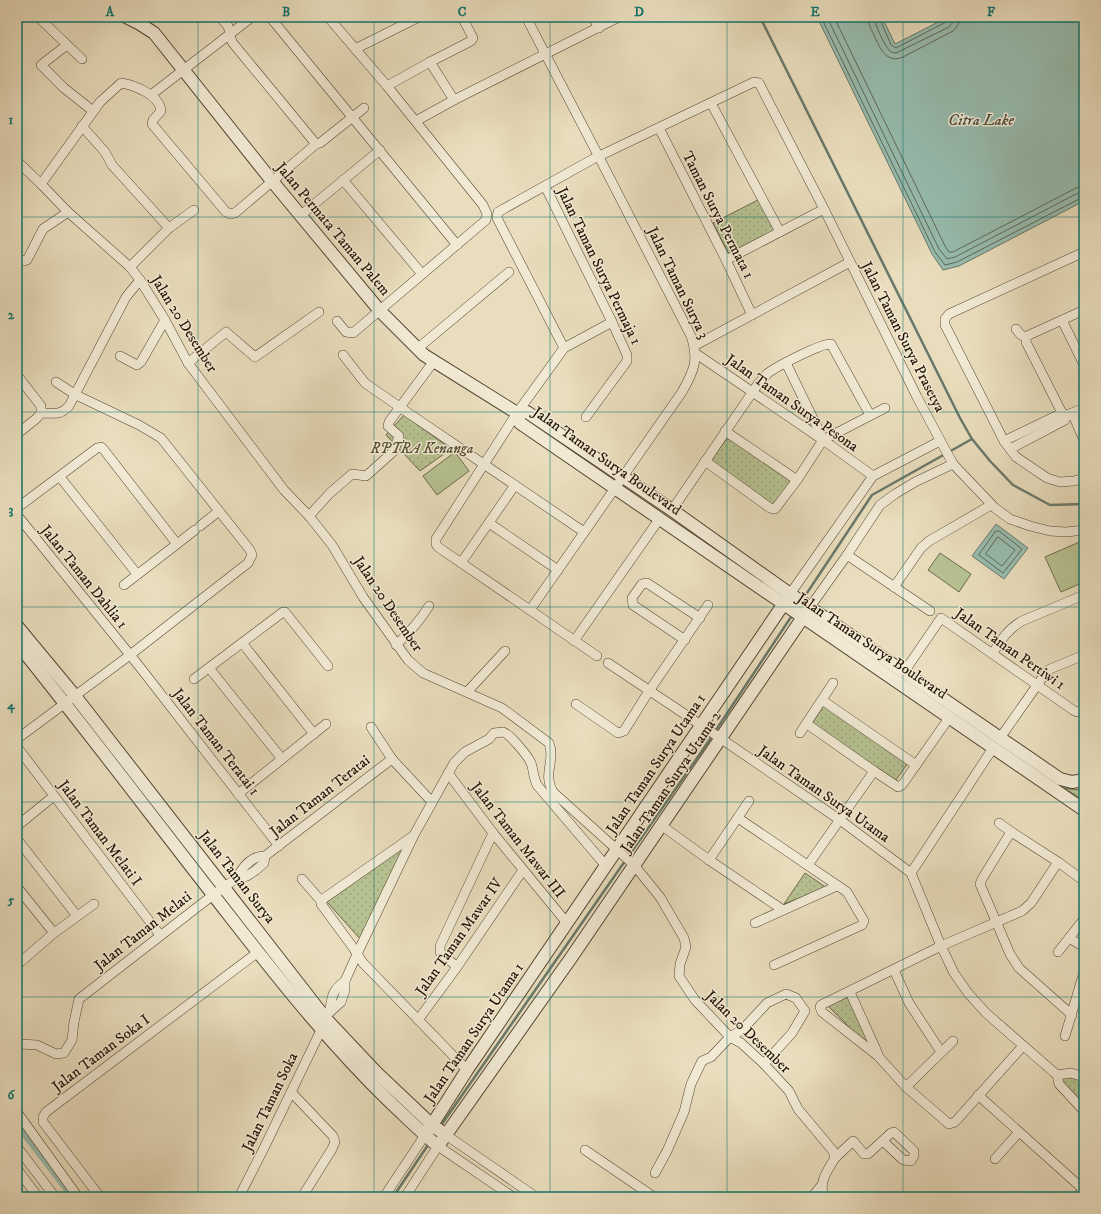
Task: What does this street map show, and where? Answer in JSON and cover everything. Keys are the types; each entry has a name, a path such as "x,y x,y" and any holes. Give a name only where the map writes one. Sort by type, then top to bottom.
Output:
{"street":[{"path":"38,17 82,59"},
{"name":"Jalan Permata Taman Palem","path":"126,17 140,24 154,34 380,311 417,348 434,361 518,414"},
{"path":"141,17 154,34"},
{"path":"220,17 228,26 232,42 316,144"},
{"path":"151,95 252,17"},
{"path":"270,17 457,245"},
{"path":"328,17 416,121 483,205 487,214 486,220 351,334 346,332 337,321"},
{"path":"355,49 419,17"},
{"path":"388,88 430,62 471,42 473,38 462,17"},
{"name":"Jalan Taman Surya 3","path":"526,17 687,329 695,350 693,372 682,392 530,610"},
{"path":"593,17 599,28"},
{"path":"416,121 454,100 619,17"},
{"path":"67,45 41,65 64,88 93,111"},
{"path":"430,62 454,100"},
{"name":"Jalan Taman Surya Prasetya","path":"711,103 754,82 759,83 952,462 991,504 1010,519 1050,531 1066,532 1084,530"},
{"path":"41,184 100,102 121,83 131,85 151,95 161,106 161,111 153,120 152,124 226,212 231,214 316,144 320,143 364,108"},
{"path":"564,348 497,218 498,212 502,209 545,186 596,155 659,128 711,103 780,232"},
{"path":"82,126 105,152 112,165 169,228"},
{"name":"Taman Surya Permata 1","path":"659,128 726,260 752,315"},
{"path":"301,215 380,150"},
{"name":"Jalan 20 Desember","path":"17,161 68,212 130,267 165,320 188,363 284,490 309,516 332,545 363,597 408,660 423,673 502,708 549,743 552,750 548,776 549,785 553,792 632,863 660,897 684,938 686,947 680,964 680,976 695,1000 730,1038 741,1043 764,1064 789,1091 798,1109 833,1151 836,1158"},
{"path":"343,180 422,274"},
{"name":"Jalan Taman Surya Permaja 1","path":"545,186 627,355 627,361 586,417"},
{"path":"130,267 147,252 169,228 194,210"},
{"path":"726,260 824,210"},
{"path":"17,258 26,261 43,229 68,212"},
{"path":"1084,252 949,314 945,319 945,325 1007,445 1016,457 1047,478 1060,482 1074,481 1084,478"},
{"path":"695,350 752,315 850,262"},
{"path":"417,348 509,272"},
{"path":"41,413 64,412 69,406 126,297 140,280"},
{"path":"1026,337 1029,334 1084,310"},
{"path":"188,363 226,332 255,357 319,312"},
{"path":"120,356 132,364 137,365 141,362 165,320"},
{"path":"1062,320 1083,360"},
{"path":"597,656 460,563 438,547 436,544 436,539 518,414 564,348 612,322"},
{"path":"1016,329 1021,335 1026,337"},
{"path":"1026,337 1026,342 1067,414 1084,440"},
{"path":"672,510 752,392 767,374 786,363 824,345 834,342 870,415"},
{"name":"Jalan Taman Surya Pesona","path":"695,350 752,392 873,476"},
{"path":"342,354 365,382 584,532"},
{"path":"309,516 330,493 352,474 366,476 394,451 399,436 388,426 389,422 401,408 434,361"},
{"path":"786,363 823,440"},
{"path":"17,375 41,406 41,413 37,418 17,434"},
{"path":"17,740 130,656 248,562 252,555 250,550 161,438 139,425 76,395 56,382"},
{"path":"705,461 772,511 797,480 823,440 885,408"},
{"path":"1007,445 1067,414 1084,408"},
{"name":"Jalan Taman Surya Boulevard","path":"1084,780 1072,782 1060,779 996,743 949,718 797,606 672,510 527,412 518,414 520,423 615,488 797,606 904,672 996,743 1084,810"},
{"path":"725,432 797,480"},
{"name":"Jalan Taman Surya Utama 1","path":"425,1135 467,1070 606,866 619,851 703,726 797,606 873,476 942,444"},
{"path":"17,508 97,448 101,447 177,544"},
{"name":"Jalan Taman Surya Utama 2","path":"438,1146 571,958 632,863 661,825 718,737 797,606 847,555 880,505 915,482 952,462"},
{"path":"60,477 137,574"},
{"path":"460,563 515,485"},
{"path":"894,587 921,548 991,504"},
{"path":"124,585 219,512"},
{"name":"Jalan Taman Dahlia 1","path":"17,515 130,656"},
{"path":"574,641 660,518"},
{"path":"489,523 558,570"},
{"path":"847,555 930,611"},
{"path":"685,640 633,605 632,598 642,584 647,583 700,618"},
{"path":"993,653 1006,632 1013,625 1084,595"},
{"path":"576,704 618,733 622,733 708,605"},
{"path":"396,645 421,619 429,606"},
{"path":"194,679 243,644 283,612 285,612 328,666"},
{"name":"Jalan Taman Pertiwi 1","path":"904,672 941,618 1073,710 1077,712 1084,710"},
{"name":"Jalan Taman Surya","path":"17,626 213,895 258,952 376,1072 432,1125 446,1135"},
{"name":"Jalan Taman Surya","path":"17,643 70,700 224,887 326,1020 368,1081 438,1146"},
{"path":"243,644 314,734"},
{"path":"467,692 505,651"},
{"path":"1084,655 1050,669 1045,674 996,743 911,873 940,946 954,973 968,993 986,1013 1057,1075 1059,1084 1084,1111"},
{"name":"Jalan Taman Teratai 1","path":"130,656 279,846"},
{"name":"Jalan Taman Surya Utama","path":"608,663 840,820 911,873"},
{"path":"210,668 282,759"},
{"path":"800,733 833,682"},
{"path":"822,700 916,765"},
{"path":"807,724 899,788 949,718"},
{"path":"238,794 326,724"},
{"name":"Jalan Taman Teratai","path":"371,727 392,758 432,802"},
{"name":"Jalan Taman Soka","path":"238,1197 264,1148 326,1020 331,997 336,987 345,981 414,835 448,773 457,760 470,749 489,739 496,732 506,733 530,761 537,785 606,866"},
{"name":"Jalan Taman Melati I","path":"17,747 160,934"},
{"name":"Jalan Taman Teratai","path":"224,887 237,878 241,868 258,856 265,856 279,846 392,758"},
{"path":"808,865 874,771"},
{"name":"Jalan Taman Mawar III","path":"448,773 523,870 567,923"},
{"path":"17,826 54,796"},
{"path":"709,860 749,801"},
{"path":"738,818 847,892 864,921 863,923 774,965"},
{"path":"999,823 1084,881"},
{"path":"661,825 709,860 783,910"},
{"path":"457,967 440,952 440,946 493,832"},
{"path":"1013,833 1009,835 980,884 1010,954 1019,968 1072,1015"},
{"path":"322,902 323,899 414,835"},
{"path":"17,839 77,916"},
{"path":"1023,1046 954,1122 949,1124 906,1087 878,1056 820,1009 821,1005 850,992 940,946 1022,911 1028,907 1058,862"},
{"name":"Jalan Taman Mawar IV","path":"418,1020 457,967 523,870"},
{"path":"302,879 322,902 322,907 363,963 467,1070"},
{"path":"755,922 837,886"},
{"path":"17,887 54,933"},
{"name":"Jalan Taman Melati","path":"17,1048 20,1044 37,1045 56,1054 64,1053 72,1040 79,999 160,934 224,887"},
{"path":"17,965 54,933 94,904"},
{"path":"1058,952 1084,919"},
{"path":"1069,938 1084,947"},
{"name":"Jalan Taman Soka I","path":"100,1197 43,1122 43,1117 46,1112 258,952"},
{"path":"894,970 909,1003 941,1052"},
{"path":"1065,1036 1084,972"},
{"path":"850,992 878,1056"},
{"path":"655,1173 667,1151 684,1112 691,1084 702,1061 711,1057 730,1038 742,1030 767,1003 786,994 796,998 805,1011 792,1033 764,1064"},
{"path":"906,1087 953,1041"},
{"path":"1057,1075 1071,1073 1084,1077"},
{"path":"291,1092 333,1136 335,1142 302,1197"},
{"path":"978,1095 1084,1189 1082,1197"},
{"path":"17,1112 78,1197"},
{"path":"995,1159 1019,1132"},
{"path":"384,1197 425,1135"},
{"path":"446,1135 536,1197"},
{"path":"812,1197 821,1186 823,1179 836,1158 853,1141 866,1155 883,1141"},
{"path":"405,1197 438,1146 513,1197"},
{"path":"17,1147 55,1197"},
{"path":"585,1150 654,1197"},
{"path":"17,1169 38,1197"},
{"path":"821,1186 824,1197"}],"green space":[{"path":"760,199 776,232 730,256 713,223"},
{"name":"RPTRA Kenanga","path":"404,415 451,449 420,471 386,435"},
{"path":"729,436 792,482 774,507 710,461"},
{"path":"455,452 469,471 437,495 423,476"},
{"path":"1084,540 1084,582 1061,592 1045,557"},
{"path":"940,553 971,574 959,592 928,570"},
{"path":"824,705 908,763 896,780 811,725"},
{"path":"1064,788 1079,790 1084,789 1084,801"},
{"path":"408,845 362,941 327,902"},
{"path":"805,873 827,888 784,904"},
{"path":"850,996 891,1069 828,1006"},
{"path":"1045,1067 1084,1081 1084,1109"}],"water":[{"name":"Citra Lake","path":"817,17 882,17 895,44 948,17 1077,17 1084,31 1084,201 959,266 943,270 932,254"},
{"path":"996,524 1028,548 1004,579 972,556"}],"waterway":[{"path":"760,17 960,418 972,439 990,461 1013,485 1050,505 1084,504"},
{"path":"803,599 872,495 972,439"},
{"path":"628,857 702,751 793,614"},
{"path":"442,1124 625,861"},
{"path":"17,1123 69,1191"},
{"path":"393,1197 428,1145"}]}
